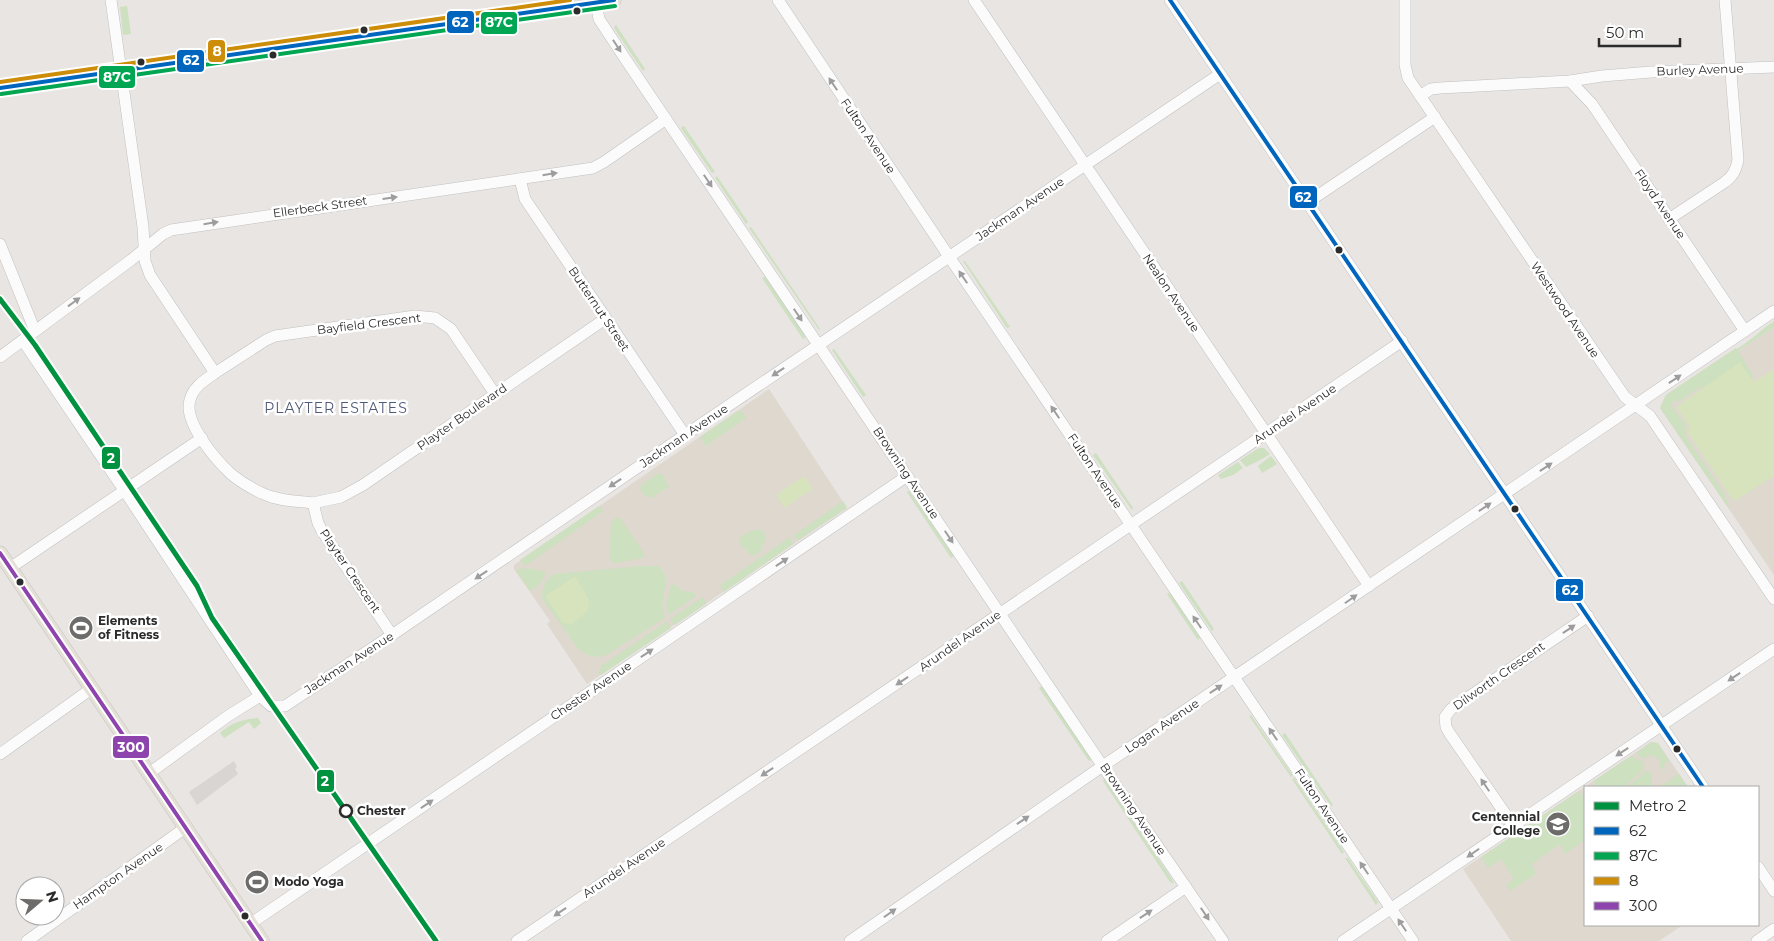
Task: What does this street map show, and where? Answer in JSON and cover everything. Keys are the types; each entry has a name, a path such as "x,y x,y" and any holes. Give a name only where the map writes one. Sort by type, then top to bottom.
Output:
{"main road":[{"path":"0,88 614,0"},
{"path":"0,553 262,941"}],"street":[{"path":"111,0 143,226 146,260 150,274 215,373 197,387 190,398 190,419 222,466 246,485 272,497 313,503"},
{"name":"Fulton Avenue","path":"778,0 949,257 1413,941"},
{"name":"Nealon Avenue","path":"974,0 1369,586"},
{"path":"1170,0 1702,786"},
{"name":"Westwood Avenue","path":"1405,0 1406,73 1420,96 1624,398 1650,416 1774,600"},
{"path":"1670,219 1725,182 1736,170 1738,160 1725,0"},
{"name":"Browning Avenue","path":"596,3 599,20 1223,941"},
{"name":"Burley Avenue","path":"1420,96 1430,89 1440,88 1570,81 1611,75 1774,67"},
{"name":"Jackman Avenue","path":"260,696 271,706 285,706 1220,74"},
{"name":"Floyd Avenue","path":"1570,81 1592,104 1745,331"},
{"path":"1308,202 1435,118"},
{"name":"Ellerbeck Street","path":"0,357 163,234 182,227 593,168 666,119"},
{"name":"Butternut Street","path":"520,179 525,199 684,435"},
{"path":"0,244 35,331"},
{"name":"Logan Avenue","path":"850,941 1234,676 1774,311"},
{"name":"Bayfield Crescent","path":"215,373 275,336 415,316 435,318 450,329 496,394"},
{"name":"Playter Boulevard","path":"313,503 341,497 363,485 605,318"},
{"path":"23,341 260,696 228,716 148,774"},
{"name":"Arundel Avenue","path":"517,941 1402,341"},
{"path":"10,568 202,438"},
{"name":"Chester Avenue","path":"250,924 908,476"},
{"name":"Playter Crescent","path":"313,503 322,531 392,635"},
{"name":"Dilworth Crescent","path":"1513,825 1450,734 1446,727 1445,717 1451,709 1588,616"},
{"path":"1343,941 1774,649"},
{"path":"0,754 91,689"},
{"name":"Hampton Avenue","path":"27,941 185,828"},
{"path":"1759,868 1774,891"},
{"path":"1107,941 1186,887"},
{"path":"1757,941 1774,929"}],"shaded area":[{"path":"1774,327 1774,575 1660,408 1666,395 1736,348 1738,351"},
{"path":"769,389 847,508 587,684 547,624 550,621 514,569 514,565"},
{"name":"Centennial College","path":"1651,742 1658,743 1687,786 1586,786"},
{"path":"234,761 238,774 197,805 189,792"},
{"name":"Centennial College","path":"1584,787 1584,926 1682,926 1659,941 1511,941 1463,869"}],"green space":[{"path":"127,6 131,34 123,35 120,7"},
{"path":"616,25 645,69 643,71 616,31 614,27"},
{"path":"684,126 715,172 712,173 681,128"},
{"path":"717,176 748,222 746,224 715,178"},
{"path":"751,227 820,329 819,330 749,228"},
{"path":"963,261 965,261 1010,327 1007,328"},
{"path":"765,277 805,338 803,339 762,278"},
{"path":"1774,321 1774,327 1738,351 1753,377 1715,404 1702,386 1680,401 1673,401 1671,406 1686,425 1686,437 1724,493 1730,510 1660,408 1666,395 1736,348 1742,346"},
{"path":"834,349 866,395 863,397 832,350"},
{"path":"1740,362 1754,382 1774,369 1774,476 1735,501 1688,433 1690,427 1676,407"},
{"path":"738,411 742,411 746,418 706,446 700,437"},
{"path":"1259,448 1264,448 1270,454 1246,467 1240,460"},
{"path":"1096,453 1133,508 1132,510 1093,455"},
{"path":"1271,456 1277,464 1262,473 1258,466"},
{"path":"1238,462 1243,468 1233,475 1221,479 1218,475"},
{"path":"659,473 664,476 669,487 651,498 644,495 640,489 641,485"},
{"path":"804,476 813,489 784,508 776,495"},
{"path":"909,491 954,556 951,558 907,492"},
{"path":"843,501 847,508 798,540 793,536"},
{"path":"599,506 603,511 525,566 520,560"},
{"path":"616,517 621,519 643,552 643,558 611,562 609,557 611,523"},
{"path":"754,530 763,530 766,537 761,551 753,556 739,543 741,536"},
{"path":"790,537 793,544 724,592 720,585"},
{"path":"658,566 665,575 666,583 663,605 665,618 608,654 592,656 578,649 542,598 543,587 546,581 554,574"},
{"path":"522,567 524,570 527,568 546,573 540,584 530,591 516,571"},
{"path":"575,576 589,600 588,611 572,624 563,623 545,596"},
{"path":"1182,581 1214,629 1212,631 1179,583"},
{"path":"673,584 683,591 693,592 696,596 669,615 666,604 671,585"},
{"path":"1170,593 1200,638 1198,640 1167,594"},
{"path":"703,597 706,604 675,625 670,619"},
{"path":"667,621 671,628 601,675 599,673 601,666"},
{"path":"1042,686 1091,760 1089,761 1039,688"},
{"path":"1251,715 1293,776 1291,777 1249,716"},
{"path":"258,718 261,723 254,729 249,722 224,738 220,733 238,722"},
{"path":"1285,733 1333,805 1331,806 1282,735"},
{"path":"1651,742 1658,743 1670,762 1665,762 1664,770 1660,768 1658,758 1650,755 1644,759 1636,753"},
{"path":"1631,756 1643,762 1644,769 1625,786 1596,786 1594,781"},
{"path":"1646,771 1652,773 1652,786 1628,786"},
{"path":"1679,774 1687,786 1661,786"},
{"path":"1294,778 1344,852 1342,854 1292,779"},
{"path":"1104,779 1174,884 1170,882 1103,781"},
{"path":"1579,791 1584,798 1584,841 1565,854 1560,844 1532,864 1536,874 1510,891 1506,885 1514,879 1501,859 1488,868 1481,857"},
{"path":"1345,858 1348,858 1378,902 1376,905"}],"metro line":[{"name":"2","path":"0,299 35,345 197,586 212,618 436,941"}],"transit line":[{"name":"8","path":"0,82 570,0"},
{"name":"62","path":"0,88 614,0"},
{"name":"62","path":"1170,0 1702,786"},
{"name":"87C","path":"1,94 615,6"},
{"name":"300","path":"0,553 262,941"}],"place":[{"name":"Elements of Fitness","path":"81,628"},
{"name":"Chester","path":"346,811"},
{"name":"Centennial College","path":"1558,824"},
{"name":"Modo Yoga","path":"257,882"}],"district":[{"name":"PLAYTER ESTATES","path":"336,408"}]}
